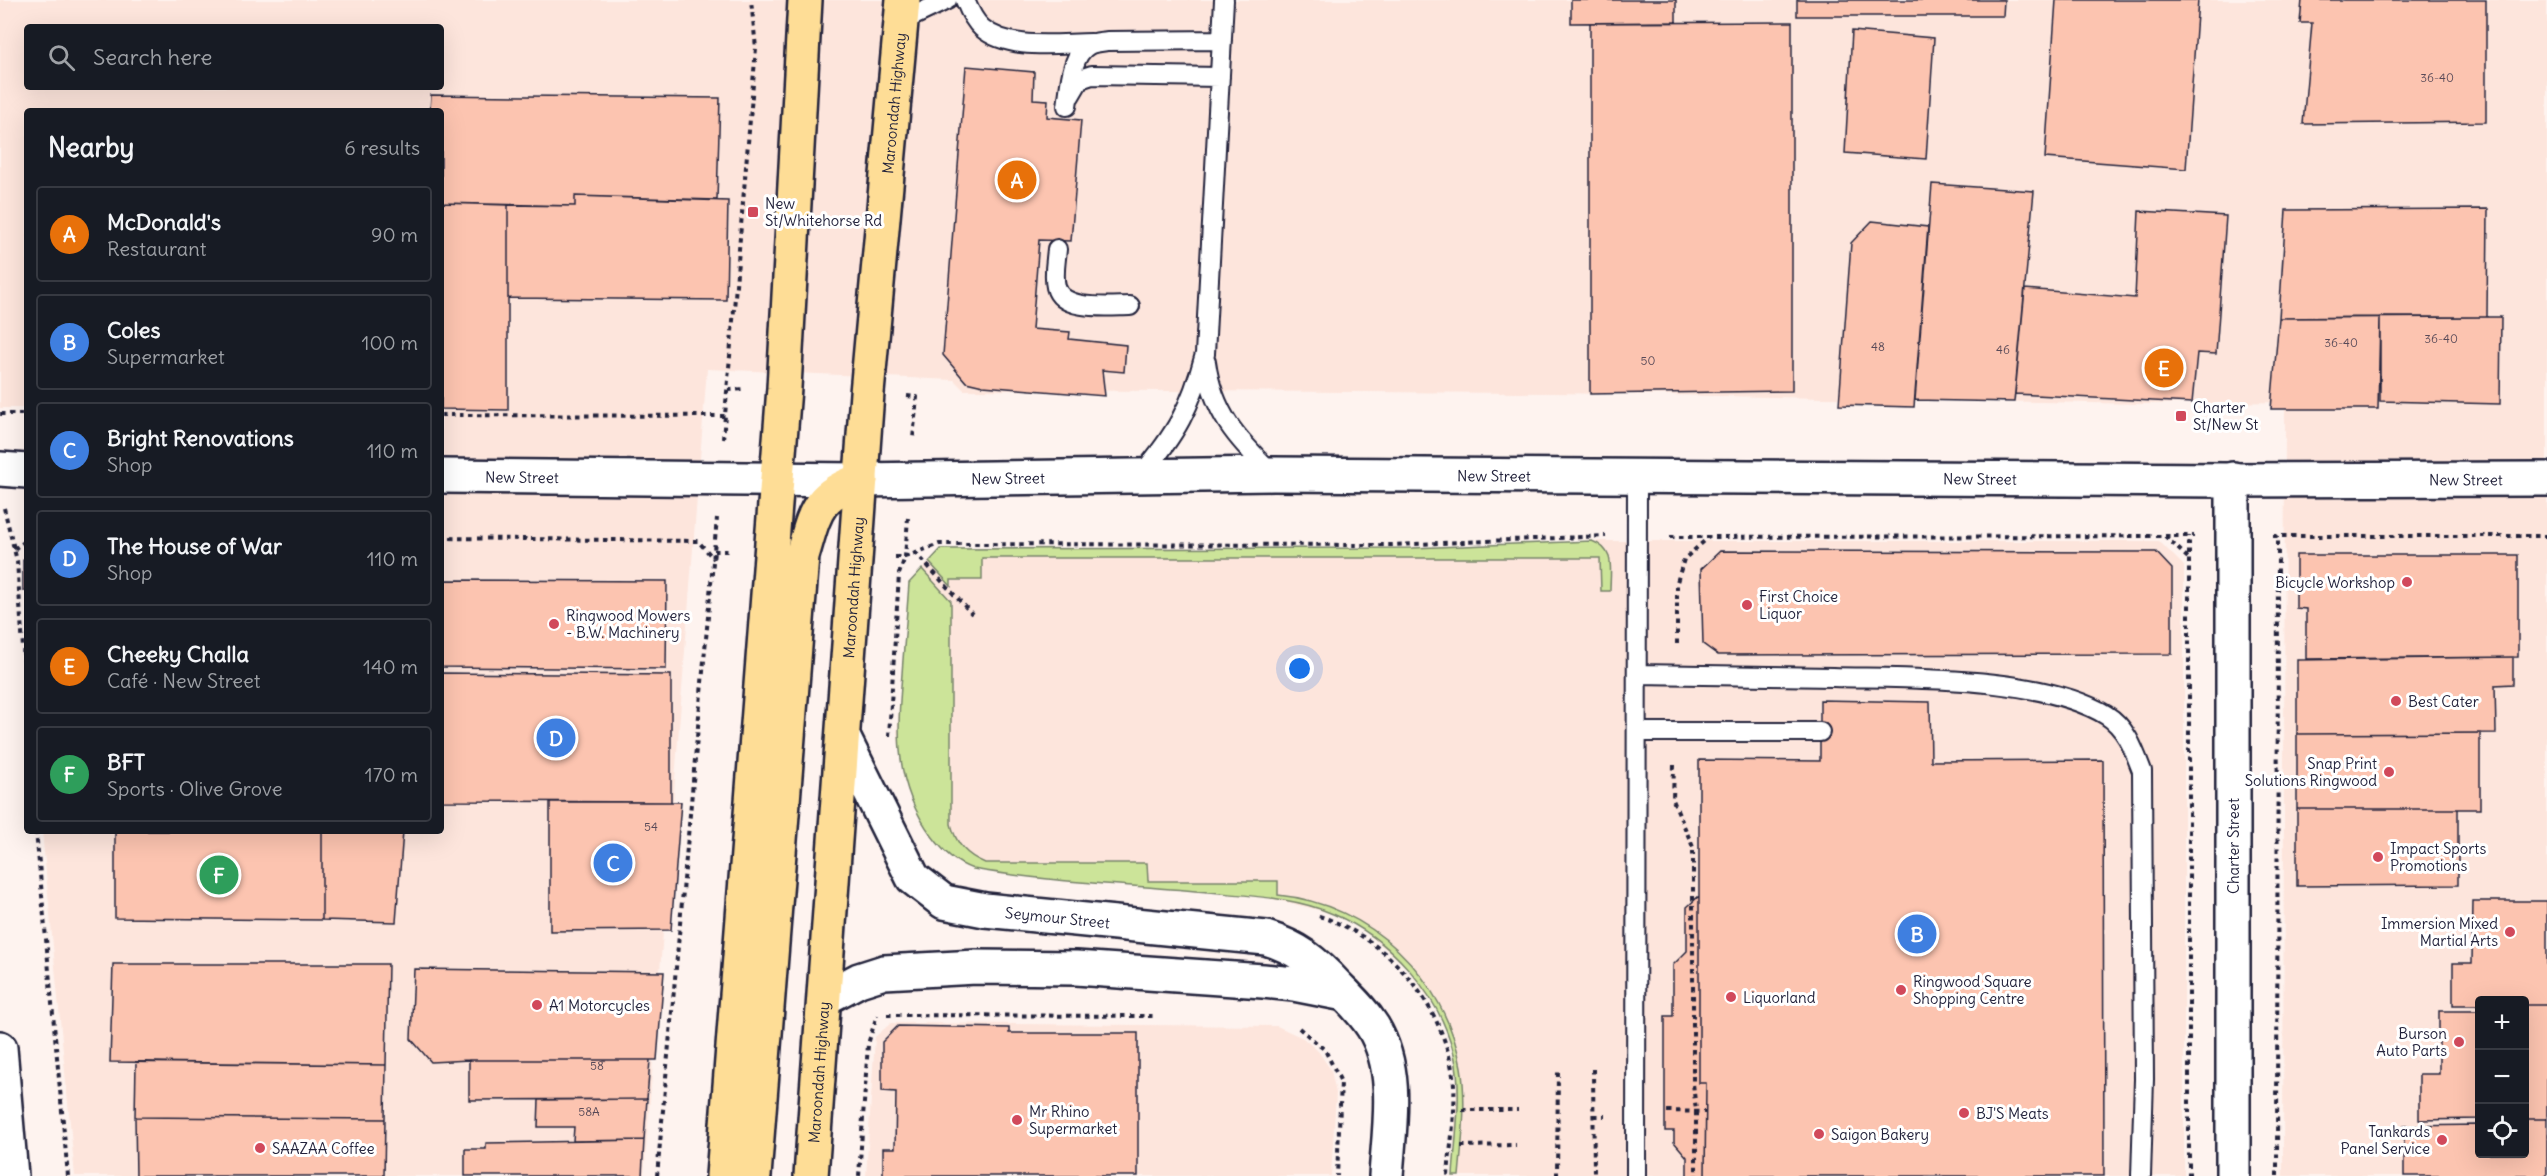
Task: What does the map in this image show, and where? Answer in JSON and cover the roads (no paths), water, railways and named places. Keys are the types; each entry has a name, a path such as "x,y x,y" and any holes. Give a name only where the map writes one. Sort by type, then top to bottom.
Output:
{"highway":[{"path":"783,0 800,92"},
{"path":"723,1176 785,377 805,0"},
{"name":"Maroondah Highway","path":"811,1176 861,480 902,11"},
{"path":"754,1176 802,556 816,510 840,487 861,480"}],"street":[{"path":"1,484 24,472"},
{"name":"New Street","path":"444,476 861,480 1273,474 2547,479"},
{"name":"Charter Street","path":"2233,479 2234,1176"},
{"name":"Seymour Street","path":"844,740 914,878 944,902 985,910 1266,938 1288,945 1307,958 1360,1008 1374,1029 1385,1058 1390,1088 1386,1176"},
{"path":"825,998 859,980 884,972 976,968 1076,968 1263,981 1294,984 1345,994"},
{"path":"0,1048 11,1176"}],"lane":[{"path":"902,11 947,0"},
{"path":"965,0 971,14 982,28 998,37 1014,42 1222,40"},
{"path":"1141,475 1166,446 1183,416 1196,388 1204,354 1224,0"},
{"path":"1091,43 1082,50 1075,64 1067,106 1072,91 1080,79 1092,75 1220,76"},
{"path":"1057,249 1056,289 1063,298 1076,304 1130,306"},
{"path":"1204,354 1214,401 1244,446 1273,474"},
{"path":"1636,1176 1637,475"},
{"path":"1637,674 1953,681 2024,689 2071,700 2107,716 2129,738 2142,771 2144,1079 2141,1176"},
{"path":"1637,732 1820,732"}],"place":[{"name":"McDonald's","path":"1017,180"},
{"name":"New St/Whitehorse Rd","path":"753,212"},
{"name":"Cheeky Challa","path":"2164,368"},
{"name":"Charter St/New St","path":"2181,416"},
{"name":"Bicycle Workshop","path":"2407,582"},
{"name":"First Choice Liquor","path":"1747,605"},
{"name":"Ringwood Mowers - B.W. Machinery","path":"554,624"},
{"name":"Best Cater","path":"2396,701"},
{"name":"The House of War","path":"556,738"},
{"name":"Snap Print Solutions Ringwood","path":"2389,772"},
{"name":"Impact Sports Promotions","path":"2378,857"},
{"name":"Bright Renovations","path":"613,863"},
{"name":"BFT","path":"219,875"},
{"name":"Immersion Mixed Martial Arts","path":"2510,932"},
{"name":"Coles","path":"1917,934"},
{"name":"Ringwood Square Shopping Centre","path":"1901,990"},
{"name":"Liquorland","path":"1731,997"},
{"name":"A1 Motorcycles","path":"537,1005"},
{"name":"Burson Auto Parts","path":"2459,1042"},
{"name":"BJ'S Meats","path":"1964,1113"},
{"name":"Mr Rhino Supermarket","path":"1017,1120"},
{"name":"Saigon Bakery","path":"1819,1134"},
{"name":"Tankards Panel Service","path":"2442,1140"},
{"name":"SAAZAA Coffee","path":"260,1148"}]}
